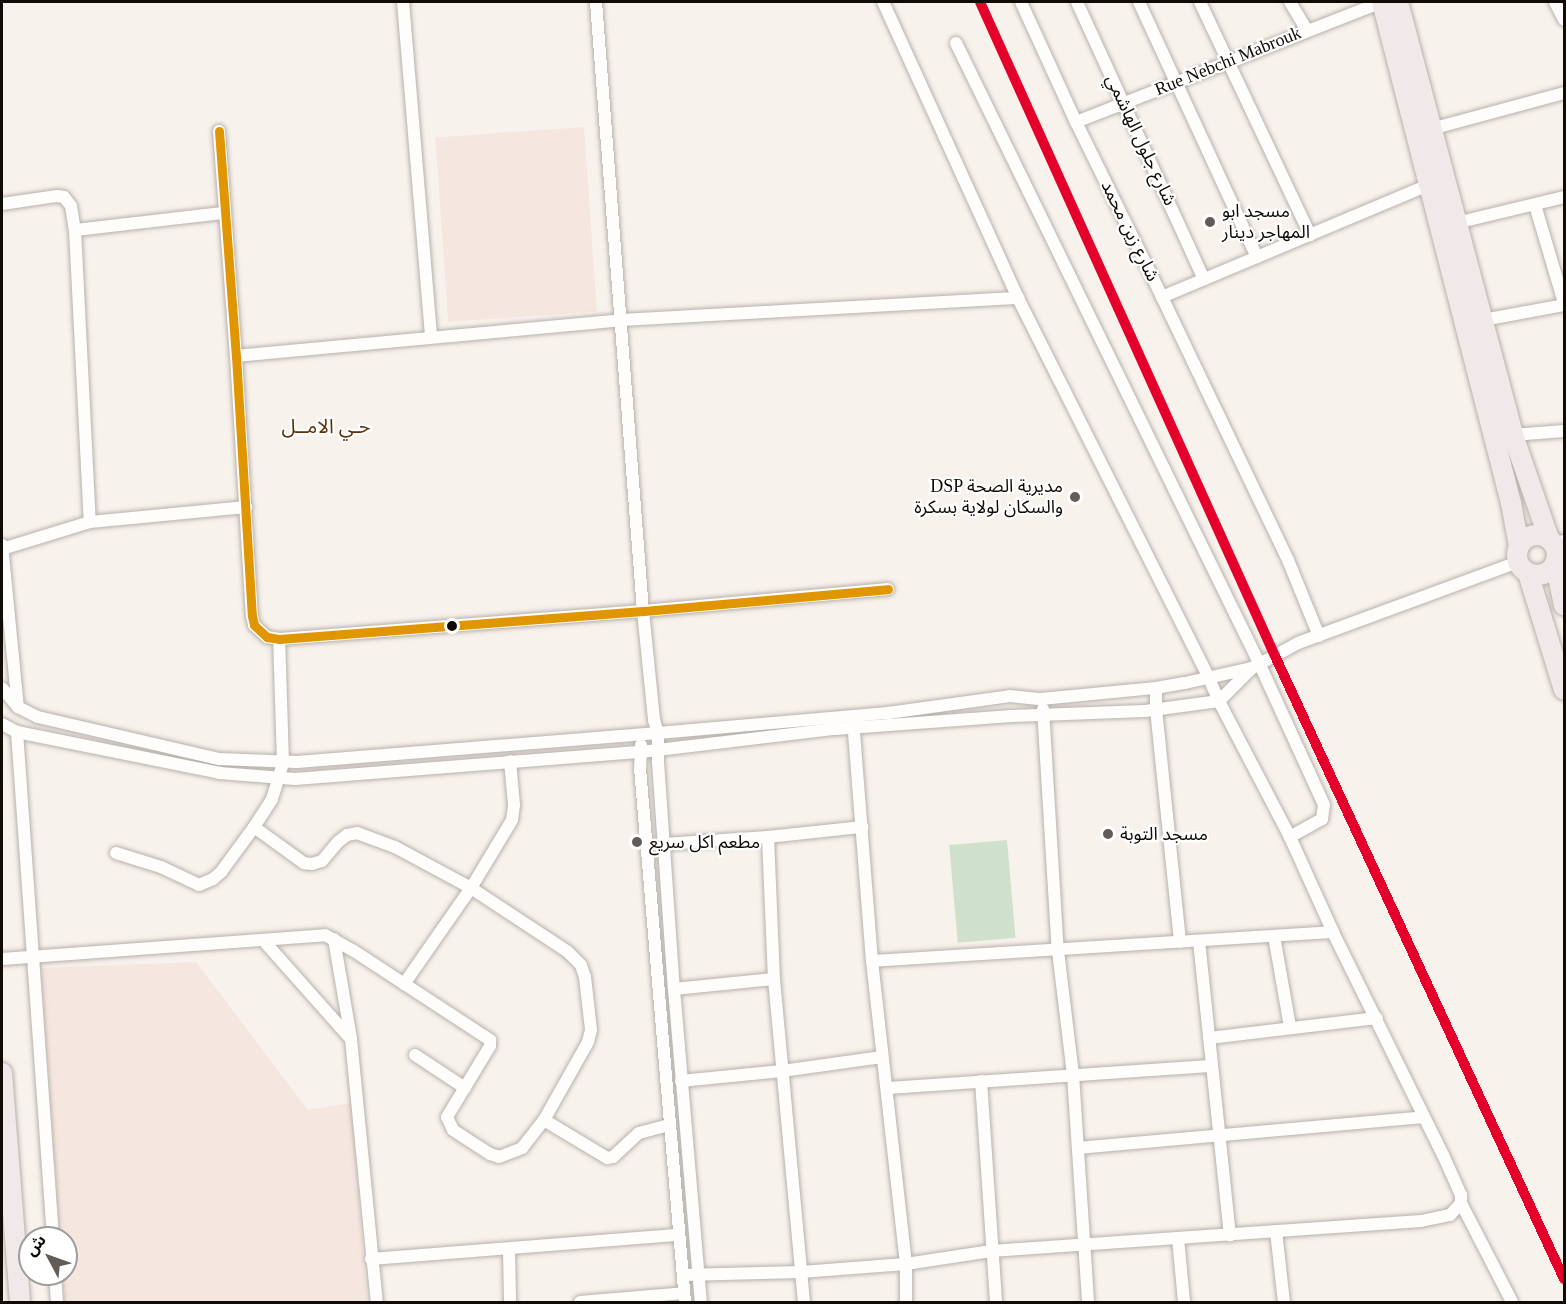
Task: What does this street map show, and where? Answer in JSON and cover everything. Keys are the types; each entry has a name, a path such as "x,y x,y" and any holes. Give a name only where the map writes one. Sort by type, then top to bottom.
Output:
{"main road":[{"path":"1382,2 1511,503 1522,560 1564,690"},
{"path":"1398,2 1513,435 1555,547 1564,605"},
{"path":"1522,560 1529,537 1536,535 1555,547"},
{"path":"1522,560 1546,572 1555,547"},
{"path":"2,1073 20,1302"}],"street":[{"path":"403,2 431,337"},
{"path":"596,2 623,320 643,612 654,720 658,733 681,1081 701,1302"},
{"path":"883,2 1018,298 1208,676 1218,701 1290,837 1333,932 1377,1018 1461,1195 1461,1203 1512,1302"},
{"name":"شارع زين محمد","path":"1021,2 1076,122 1162,297 1429,185"},
{"name":"شارع جلول الهاشمي","path":"1077,2 1204,279"},
{"path":"1138,2 1257,256"},
{"path":"1200,2 1310,235"},
{"path":"1290,2 1306,29"},
{"name":"Rue Nebchi Mabrouk","path":"1076,122 1230,63 1306,29 1382,2"},
{"path":"1555,2 1564,20"},
{"path":"956,43 1324,805 1322,819 1290,837"},
{"path":"1431,129 1564,93"},
{"path":"219,131 252,616 259,632 267,637 279,639 643,612 888,590"},
{"path":"2,204 64,197 71,206 75,230 90,522"},
{"path":"1456,223 1564,198"},
{"path":"1482,320 1564,304 1534,205"},
{"path":"75,230 223,213"},
{"path":"1162,297 1288,560 1319,636"},
{"path":"236,356 623,320 1018,298"},
{"path":"1513,435 1564,431"},
{"path":"18,707 2,547 90,522 246,507"},
{"path":"2,688 18,707 38,717 219,759 283,763 658,733 1156,709 1218,701 1256,667 1298,643 1522,560"},
{"path":"116,853 161,867 193,883 206,883 221,872 272,799 279,780 283,763 279,639"},
{"path":"2,724 17,732 220,773 279,780 376,775 510,761 641,752 853,722 1010,696 1041,699 1156,688 1256,667"},
{"path":"1156,688 1156,709 1180,942"},
{"path":"1041,699 1044,716 1058,951 1073,1075 1088,1302"},
{"path":"580,1302 685,1298 669,1125 641,752 642,734 654,720"},
{"path":"853,722 872,961 906,1264 906,1302"},
{"path":"17,732 52,1226"},
{"path":"404,984 471,888 512,820 514,805 510,761"},
{"path":"2,959 32,959 325,935 490,1040 490,1046 447,1117 448,1123 453,1130 490,1154 499,1157 522,1148 544,1120 588,1042 591,1030 585,976 577,959 471,888 380,839 357,833 347,835 322,861 312,864 304,863 254,827"},
{"path":"664,844 768,837 862,827"},
{"path":"768,837 774,978 804,1302"},
{"path":"872,961 1333,932"},
{"path":"1274,936 1290,1028"},
{"path":"334,939 351,1039 377,1302"},
{"path":"263,940 351,1039"},
{"path":"1199,941 1230,1235"},
{"path":"675,990 774,978"},
{"path":"1209,1038 1377,1018"},
{"path":"415,1055 465,1088"},
{"path":"681,1081 782,1071 882,1057"},
{"path":"887,1088 1212,1066"},
{"path":"981,1081 996,1302"},
{"path":"1078,1148 1424,1117"},
{"path":"544,1120 608,1158 613,1157 639,1133 669,1125"},
{"path":"683,1275 801,1272 906,1264 991,1251 1421,1221 1450,1215 1461,1203"},
{"path":"1276,1231 1284,1302"},
{"path":"371,1259 679,1234"},
{"path":"1178,1238 1184,1302"},
{"path":"509,1249 510,1302"},
{"path":"56,1286 57,1302"}],"shaded area":[{"path":"584,127 597,312 448,322 435,137"},
{"path":"196,962 308,1110 351,1103 367,1302 64,1302 63,1286 78,1286 78,1226 59,1226 41,968"}],"green space":[{"path":"1007,840 1016,938 958,943 949,845"}],"railway":[{"path":"980,2 1275,656 1564,1279"}],"transit line":[{"path":"980,2 1275,656 1564,1279"},
{"path":"219,131 252,616 254,625 267,637 279,639 643,611 888,589"}],"place":[{"name":"مسجد ابو المهاجر دينار","path":"1210,222"},
{"name":"DSP مديرية الصحة والسكان لولاية بسكرة","path":"1075,497"},
{"name":"مسجد التوبة","path":"1108,834"},
{"name":"مطعم اكل سريع","path":"637,842"}],"district":[{"name":"حـي الامــل","path":"326,426"}]}
